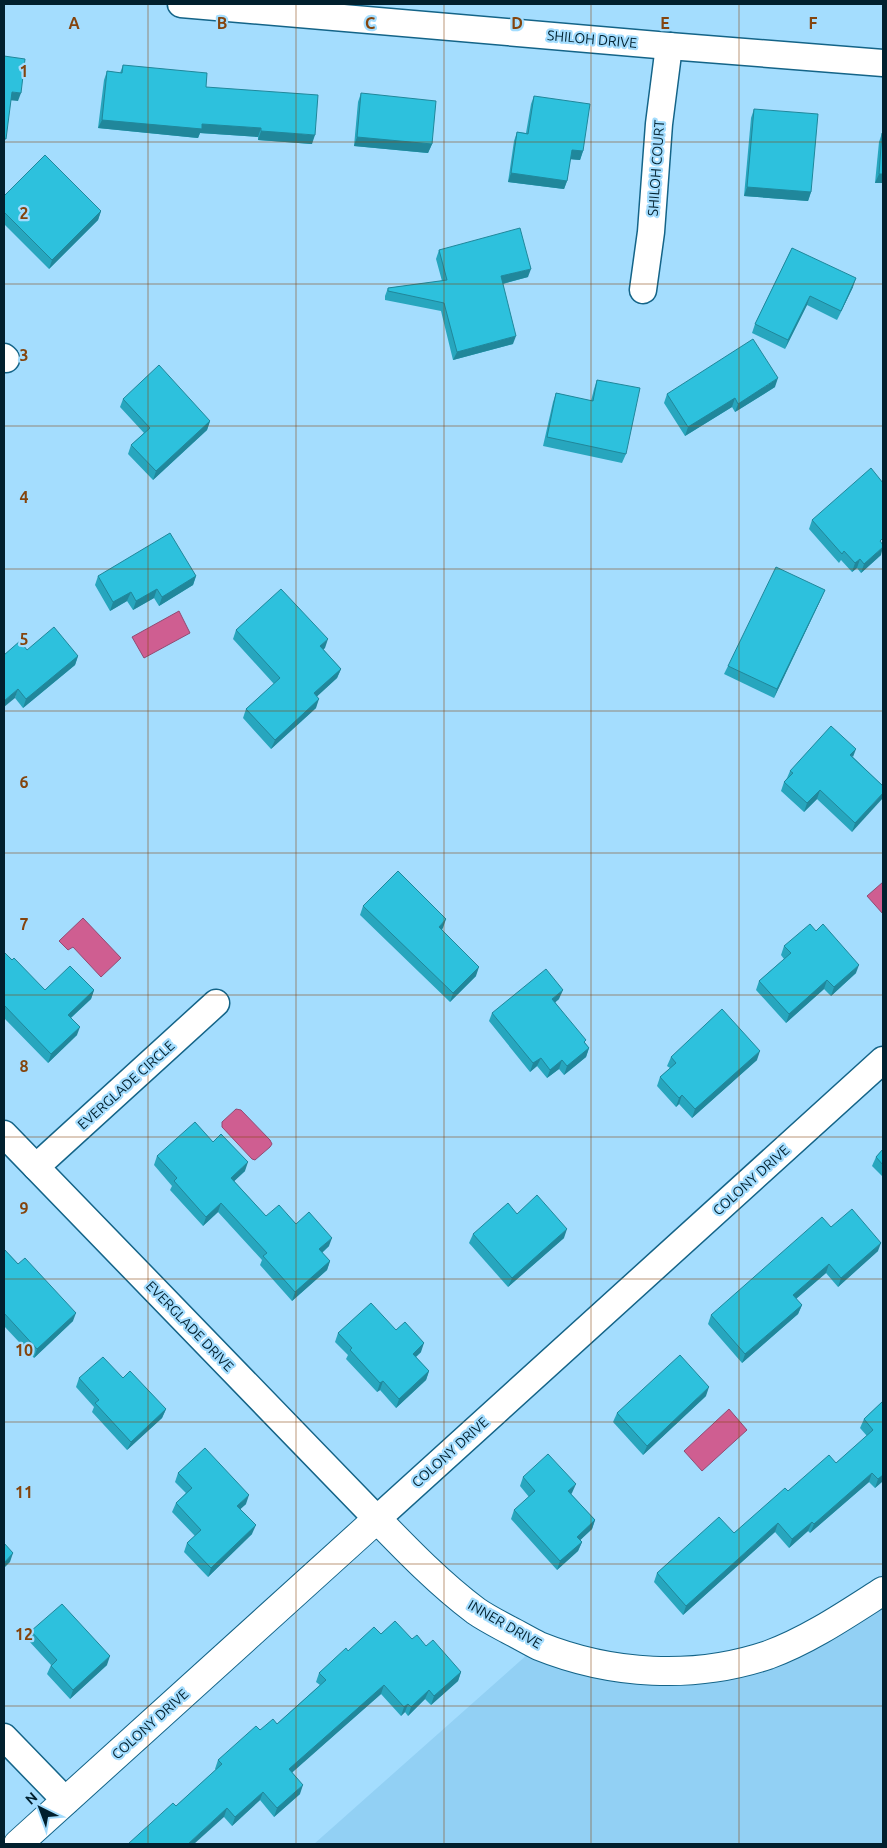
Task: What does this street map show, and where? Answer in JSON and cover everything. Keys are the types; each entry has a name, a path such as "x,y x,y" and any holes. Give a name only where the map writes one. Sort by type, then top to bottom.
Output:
{"street":[{"name":"SHILOH DRIVE","path":"181,4 883,63"},
{"name":"SHILOH COURT","path":"643,290 652,232 659,124 669,46"},
{"name":"EVERGLADE CIRCLE","path":"36,1167 216,1003"},
{"name":"COLONY DRIVE","path":"18,1844 883,1060"},
{"name":"EVERGLADE DRIVE","path":"4,1134 377,1519"},
{"name":"INNER DRIVE","path":"377,1519 430,1573 478,1612 538,1645 580,1660 636,1671 685,1671 730,1665 769,1654 808,1636 883,1591"},
{"path":"4,1737 66,1801"}],"shaded area":[{"path":"179,611 190,633 144,658 132,637"},
{"path":"883,882 883,914 867,896"},
{"path":"83,918 121,958 101,977 73,947 68,950 59,941"},
{"path":"236,1109 241,1110 272,1144 255,1160 222,1127 222,1122"},
{"path":"729,1409 747,1430 702,1471 684,1451"},
{"path":"883,1591 883,1844 314,1844 538,1645 580,1660 730,1665"}],"building":[{"path":"4,56 25,59 21,93 12,92 6,139 4,139"},
{"path":"123,65 207,73 206,87 318,95 315,135 261,131 261,128 202,124 202,129 102,120 107,71 122,73"},
{"path":"361,93 436,101 432,144 357,137"},
{"path":"534,96 590,104 583,151 572,150 567,181 511,173 517,132 528,134"},
{"path":"754,109 818,114 811,192 747,187"},
{"path":"882,133 883,174 879,174"},
{"path":"45,155 101,211 52,260 4,212 4,196"},
{"path":"520,228 531,269 501,276 516,336 457,352 444,303 388,291 388,288 447,280 439,250"},
{"path":"792,248 856,278 841,311 810,296 788,340 755,324"},
{"path":"753,339 778,378 738,404 735,398 688,427 667,394"},
{"path":"159,365 210,421 156,471 131,445 150,428 123,399"},
{"path":"597,380 640,388 626,454 547,437 556,393 593,401"},
{"path":"871,468 883,483 883,538 880,541 883,547 864,564 860,559 855,563 844,551 842,554 812,520"},
{"path":"170,533 196,576 162,597 157,589 136,601 131,592 113,602 98,576"},
{"path":"776,567 825,590 777,689 728,666"},
{"path":"281,589 328,639 320,646 341,669 314,693 319,699 275,740 246,709 280,678 236,630"},
{"path":"54,627 78,656 26,699 18,689 4,701 4,655 20,641 27,650"},
{"path":"831,726 856,749 850,755 883,786 883,793 855,823 820,790 807,803 784,782 793,773 790,771"},
{"path":"398,871 446,919 439,927 479,967 453,993 363,906"},
{"path":"810,924 816,931 823,924 859,965 834,987 827,980 789,1014 759,981 791,953 784,946"},
{"path":"4,952 12,960 14,958 45,990 70,966 94,990 68,1015 80,1027 51,1054 4,1005"},
{"path":"546,969 563,990 552,999 586,1040 584,1042 589,1048 567,1066 562,1060 550,1070 541,1058 533,1063 492,1013"},
{"path":"722,1009 760,1051 695,1109 682,1095 679,1098 660,1077 676,1063 671,1057"},
{"path":"195,1122 213,1142 221,1134 248,1162 231,1178 266,1216 279,1205 296,1224 309,1212 332,1238 319,1249 330,1261 295,1292 263,1256 267,1253 221,1203 206,1217 174,1181 177,1178 157,1156"},
{"path":"883,1149 883,1165 876,1157"},
{"path":"537,1195 567,1229 512,1278 473,1234 508,1203 517,1214"},
{"path":"852,1209 881,1243 841,1278 829,1264 793,1295 802,1305 745,1354 711,1315 822,1217 831,1227"},
{"path":"4,1249 18,1264 25,1258 76,1313 37,1349 4,1313"},
{"path":"371,1303 396,1330 405,1322 424,1343 413,1354 429,1371 399,1399 383,1381 380,1383 350,1350 352,1348 338,1333"},
{"path":"680,1355 709,1387 647,1446 617,1413"},
{"path":"103,1357 123,1378 130,1371 166,1409 131,1442 95,1403 99,1400 79,1378"},
{"path":"883,1401 883,1475 878,1479 872,1473 814,1524 812,1522 792,1539 778,1523 686,1606 657,1573 719,1517 734,1533 785,1488 788,1491 829,1455 836,1463 873,1430 864,1419"},
{"path":"205,1448 249,1495 237,1506 256,1525 211,1568 187,1543 201,1530 176,1503 192,1488 178,1473"},
{"path":"548,1454 576,1484 568,1491 595,1520 577,1537 582,1542 560,1561 514,1510 535,1491 523,1477"},
{"path":"4,1543 13,1553 4,1563"},
{"path":"62,1604 110,1656 73,1690 51,1666 57,1660 31,1631"},
{"path":"395,1621 412,1639 417,1635 426,1646 433,1640 461,1672 434,1696 429,1690 411,1707 408,1704 404,1707 384,1685 289,1769 303,1785 277,1808 263,1792 235,1817 227,1808 188,1844 128,1844 173,1803 176,1806 222,1764 218,1760 256,1726 260,1730 273,1719 277,1724 326,1680 319,1673 346,1648 348,1651 374,1627 381,1634"}]}
